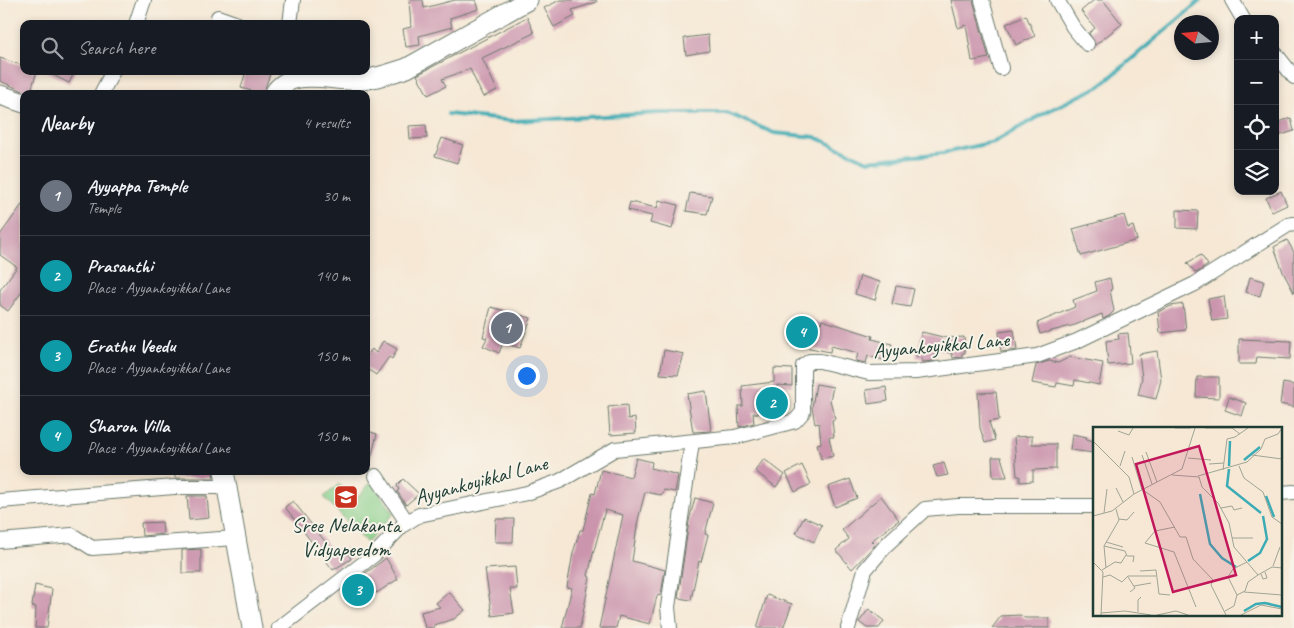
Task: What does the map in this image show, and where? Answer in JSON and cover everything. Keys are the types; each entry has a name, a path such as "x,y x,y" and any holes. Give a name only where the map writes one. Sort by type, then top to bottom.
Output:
{"main road":[{"path":"278,84 291,79 362,80 388,75 407,68 528,0"},
{"path":"0,95 20,102"},
{"path":"225,479 252,628"}],"street":[{"path":"137,20 144,0"},
{"path":"290,20 293,0"},
{"path":"982,0 1001,68"},
{"path":"1057,0 1086,44"},
{"path":"1232,0 1241,15"},
{"path":"218,17 227,20"},
{"path":"1279,58 1294,77"},
{"path":"103,90 111,75"},
{"name":"Ayyankoyikkal Lane","path":"279,628 374,555 407,522 427,511 527,493 560,481 615,449 735,437 795,421 800,418 803,412 803,366 810,361 820,361 869,373 916,372 1037,356 1062,348 1196,284 1288,225 1294,224"},
{"path":"670,628 668,607 692,442"},
{"path":"376,476 407,522"},
{"path":"0,502 174,487 225,479"},
{"path":"848,628 865,570 888,543 924,509 958,506 1093,506"},
{"path":"0,541 72,535 92,548 235,538"}],"green space":[{"path":"371,482 394,513 367,543 324,497 339,484 355,500"}],"building":[{"path":"409,0 423,0 424,8 455,0 476,0 479,9 450,18 452,27 419,36 420,45 406,47 403,29 411,27"},
{"path":"560,0 596,0 597,2 572,10 575,16 554,27 544,8"},
{"path":"951,0 973,0 989,58 972,61 966,25 958,28"},
{"path":"1094,0 1103,0 1122,24 1095,45 1089,33 1095,28 1081,11"},
{"path":"1026,15 1035,36 1016,45 1006,24"},
{"path":"527,17 534,33 482,58 497,90 483,97 470,69 442,79 446,86 428,95 417,75"},
{"path":"708,35 709,51 686,55 684,38"},
{"path":"0,58 20,65 20,75 36,75 31,90 21,90 0,81"},
{"path":"53,75 73,75 69,83"},
{"path":"245,75 270,75 264,90 241,88"},
{"path":"1291,118 1294,131 1279,136 1279,122"},
{"path":"426,125 427,138 410,139 409,126"},
{"path":"442,138 463,145 457,163 435,156"},
{"path":"1281,191 1287,205 1272,212 1266,198 1279,195"},
{"path":"690,193 712,196 707,214 686,211"},
{"path":"659,200 678,205 672,229 650,223 652,216 628,210 630,202 657,208"},
{"path":"20,208 20,294 8,311 0,305 0,290 17,267 0,255 0,235"},
{"path":"1177,210 1198,211 1197,229 1177,228"},
{"path":"1124,215 1128,228 1133,226 1137,240 1081,256 1073,229"},
{"path":"1287,240 1294,252 1294,293 1283,272 1274,247"},
{"path":"1201,255 1208,265 1196,273 1187,263"},
{"path":"860,276 880,282 875,300 855,294"},
{"path":"1250,277 1264,281 1260,296 1246,292"},
{"path":"1110,278 1114,311 1109,316 1103,319 1102,314 1075,325 1040,334 1037,323 1075,307 1073,300 1097,291 1095,282"},
{"path":"896,286 914,289 910,307 892,304"},
{"path":"1224,296 1227,319 1212,321 1208,299"},
{"path":"1183,304 1186,330 1160,333 1158,312 1171,306"},
{"path":"491,307 531,318 520,348 503,343 499,353 483,346 487,338 483,337"},
{"path":"798,316 821,323 822,320 873,336 872,339 892,344 888,361 868,356 866,363 856,361 858,353 831,346 830,352 790,344"},
{"path":"1014,330 1017,350 1001,352 999,332"},
{"path":"922,332 947,338 964,337 965,353 962,353 962,357 953,358 952,354 937,348 934,361 922,362 922,358 916,357"},
{"path":"1128,333 1131,363 1108,365 1106,341 1119,339 1118,334"},
{"path":"1239,339 1291,341 1290,359 1257,357 1256,364 1239,364"},
{"path":"383,341 397,349 392,359 389,357 376,375 370,371 370,352 372,349 376,353"},
{"path":"664,350 684,354 678,375 660,374"},
{"path":"1157,351 1161,380 1156,399 1138,395 1142,378 1139,354"},
{"path":"1070,357 1103,363 1099,385 1075,380 1074,386 1057,383 1056,387 1032,383 1036,365 1049,361 1058,363"},
{"path":"774,368 792,369 792,386 777,385 775,414 753,413 754,423 739,427 738,406 743,406 742,386 774,382"},
{"path":"1197,377 1219,377 1219,398 1196,397"},
{"path":"1283,383 1294,385 1294,407 1280,404"},
{"path":"816,384 833,387 830,400 835,419 832,420 834,437 829,437 833,456 821,459 817,444 821,443 819,423 815,424 812,407"},
{"path":"886,387 888,401 868,404 866,390"},
{"path":"706,391 711,431 693,432 687,394"},
{"path":"996,392 999,420 989,422 995,440 985,443 980,428 978,393"},
{"path":"1229,397 1246,403 1242,416 1225,410"},
{"path":"627,405 628,419 635,418 636,433 610,435 608,407"},
{"path":"370,432 377,434 370,463"},
{"path":"1072,434 1087,437 1086,439 1093,441 1093,453 1070,450"},
{"path":"1032,436 1032,444 1056,444 1056,469 1033,470 1033,481 1020,482 1020,476 1017,476 1014,437"},
{"path":"992,457 1001,457 1007,477 993,477"},
{"path":"636,458 652,462 651,468 678,475 675,492 664,490 661,495 645,492 638,520 632,561 665,570 661,595 657,596 650,624 619,616 616,628 599,628 623,515 605,510 588,576 590,577 580,628 562,628 572,588 567,587 573,553 580,530 583,530 592,493 595,494 601,470 631,477"},
{"path":"764,459 785,475 776,487 755,471"},
{"path":"944,463 948,475 937,477 933,466"},
{"path":"802,465 811,484 795,492 786,473"},
{"path":"175,475 214,475 214,478 175,478"},
{"path":"403,479 419,494 406,505 397,491 399,490 397,485"},
{"path":"850,479 857,498 835,507 828,487"},
{"path":"187,496 207,496 209,518 189,520"},
{"path":"881,496 899,520 871,541 875,545 852,569 836,550 849,539 842,530"},
{"path":"695,498 713,503 705,534 708,535 701,562 699,561 691,600 678,598 689,521"},
{"path":"293,501 335,554 346,548 351,559 333,570 285,507"},
{"path":"804,517 822,525 814,542 796,533"},
{"path":"496,519 514,519 513,542 495,542"},
{"path":"162,522 163,534 142,536 141,523"},
{"path":"201,549 201,573 182,573 182,550"},
{"path":"386,558 398,579 378,592 354,600 347,587"},
{"path":"515,567 517,589 510,589 514,613 492,616 485,569"},
{"path":"35,585 52,589 47,628 35,628 36,607 32,606"},
{"path":"449,592 465,610 454,619 434,625 434,628 425,628 421,612 440,607 436,603"},
{"path":"767,595 792,604 783,628 757,628"},
{"path":"869,609 884,621 879,628 867,628 859,622"},
{"path":"1020,615 1025,618 1049,618 1049,628 992,628 1001,616"}],"waterway":[{"path":"448,114 513,121 660,113 727,113 774,133 815,137 868,161 943,153 994,142 1046,112 1100,86 1201,0"}],"place":[{"name":"Ayyappa Temple","path":"507,328"},
{"name":"Sharon Villa","path":"802,332"},
{"name":"Prasanthi","path":"772,403"},
{"name":"Sree Nelakanta Vidyapeedom","path":"346,497"},
{"name":"Erathu Veedu","path":"358,590"}]}
